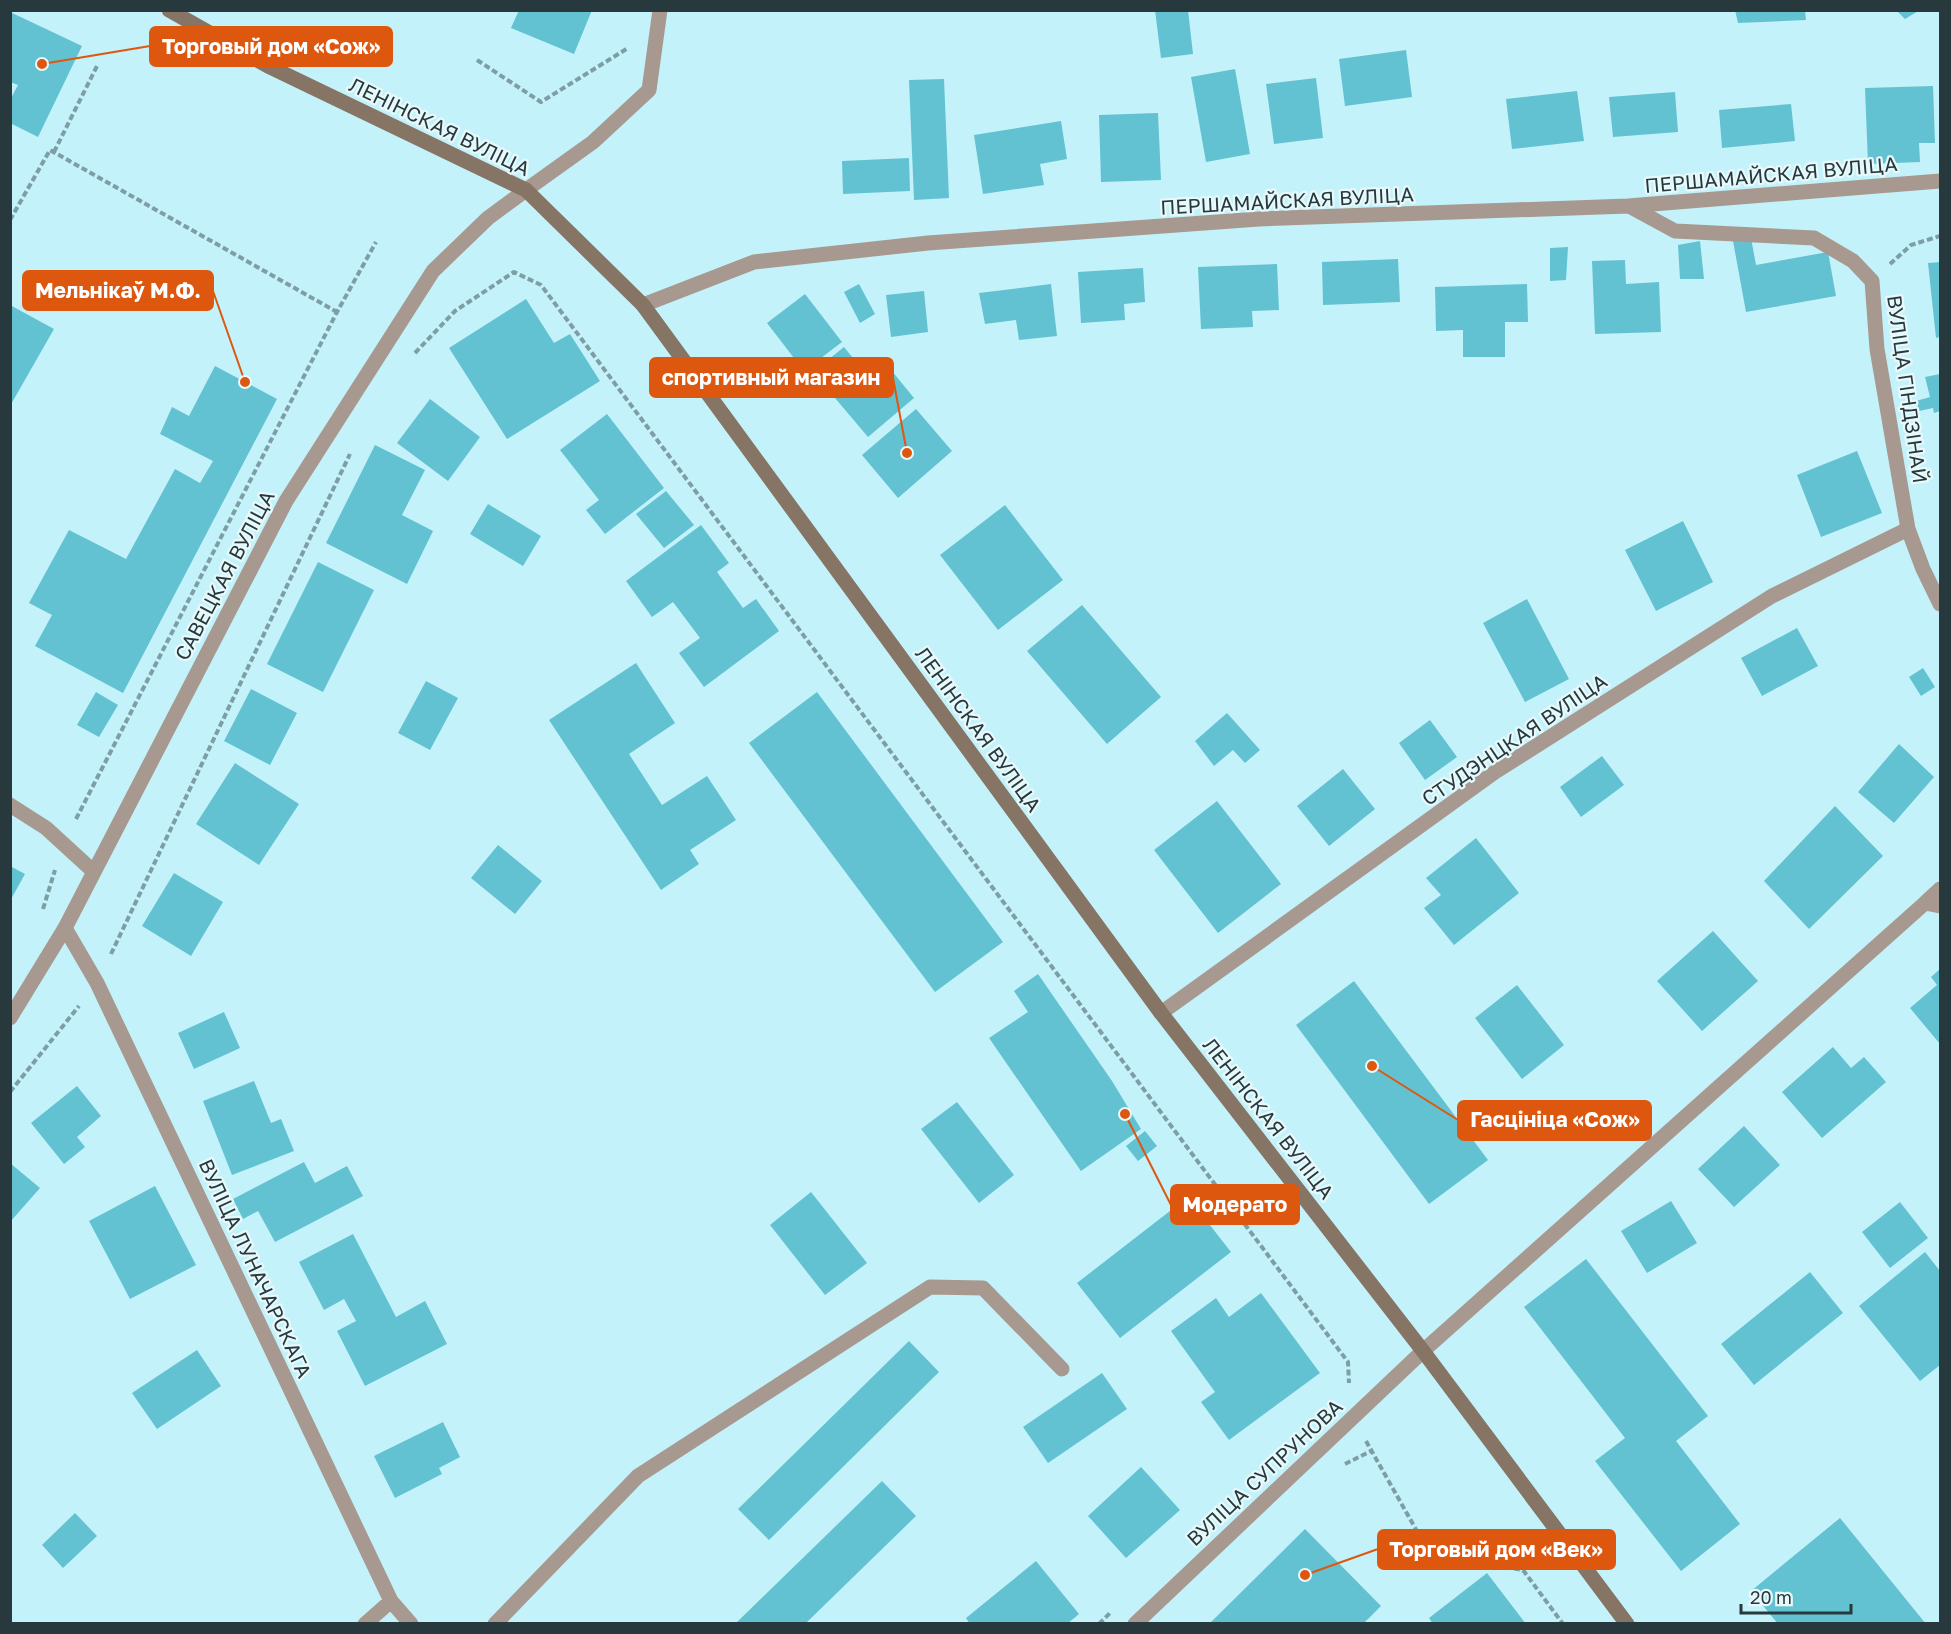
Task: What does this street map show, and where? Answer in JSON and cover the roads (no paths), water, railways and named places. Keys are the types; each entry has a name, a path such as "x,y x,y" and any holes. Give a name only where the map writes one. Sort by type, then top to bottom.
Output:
{"main road":[{"name":"ЛЕНІНСКАЯ ВУЛІЦА","path":"169,10 268,66 526,190 644,305 1161,1013 1423,1351 1627,1623"}],"street":[{"name":"САВЕЦКАЯ ВУЛІЦА","path":"10,1018 65,928 292,491 433,271 488,218 593,142 649,90 660,10"},
{"name":"ПЕРШАМАЙСКАЯ ВУЛІЦА","path":"644,305 754,262 928,243 1259,219 1628,206 1941,181"},
{"name":"ВУЛІЦА ГІНДЗІНАЙ","path":"1628,206 1675,231 1814,238 1852,261 1872,281 1878,349 1908,529 1923,569 1941,604"},
{"name":"СТУДЭНЦКАЯ ВУЛІЦА","path":"1161,1013 1495,772 1772,596 1908,529"},
{"path":"10,805 46,828 93,871"},
{"path":"1933,904 1941,889"},
{"name":"ВУЛІЦА СУПРУНОВА","path":"1135,1623 1423,1351 1933,904"},
{"name":"ВУЛІЦА ЛУНАЧАРСКАГА","path":"65,928 97,983 391,1601 411,1623"},
{"path":"495,1623 638,1476 930,1287 983,1288 1062,1369"},
{"path":"365,1623 391,1601"}],"place":[{"name":"Торговый дом «Сож»","path":"42,64"},
{"name":"Мельнікаў М.Ф.","path":"245,382"},
{"name":"спортивный магазин","path":"907,453"},
{"name":"Гасцініца «Сож»","path":"1372,1066"},
{"name":"Модерато","path":"1125,1114"},
{"name":"Торговый дом «Век»","path":"1305,1575"}]}
